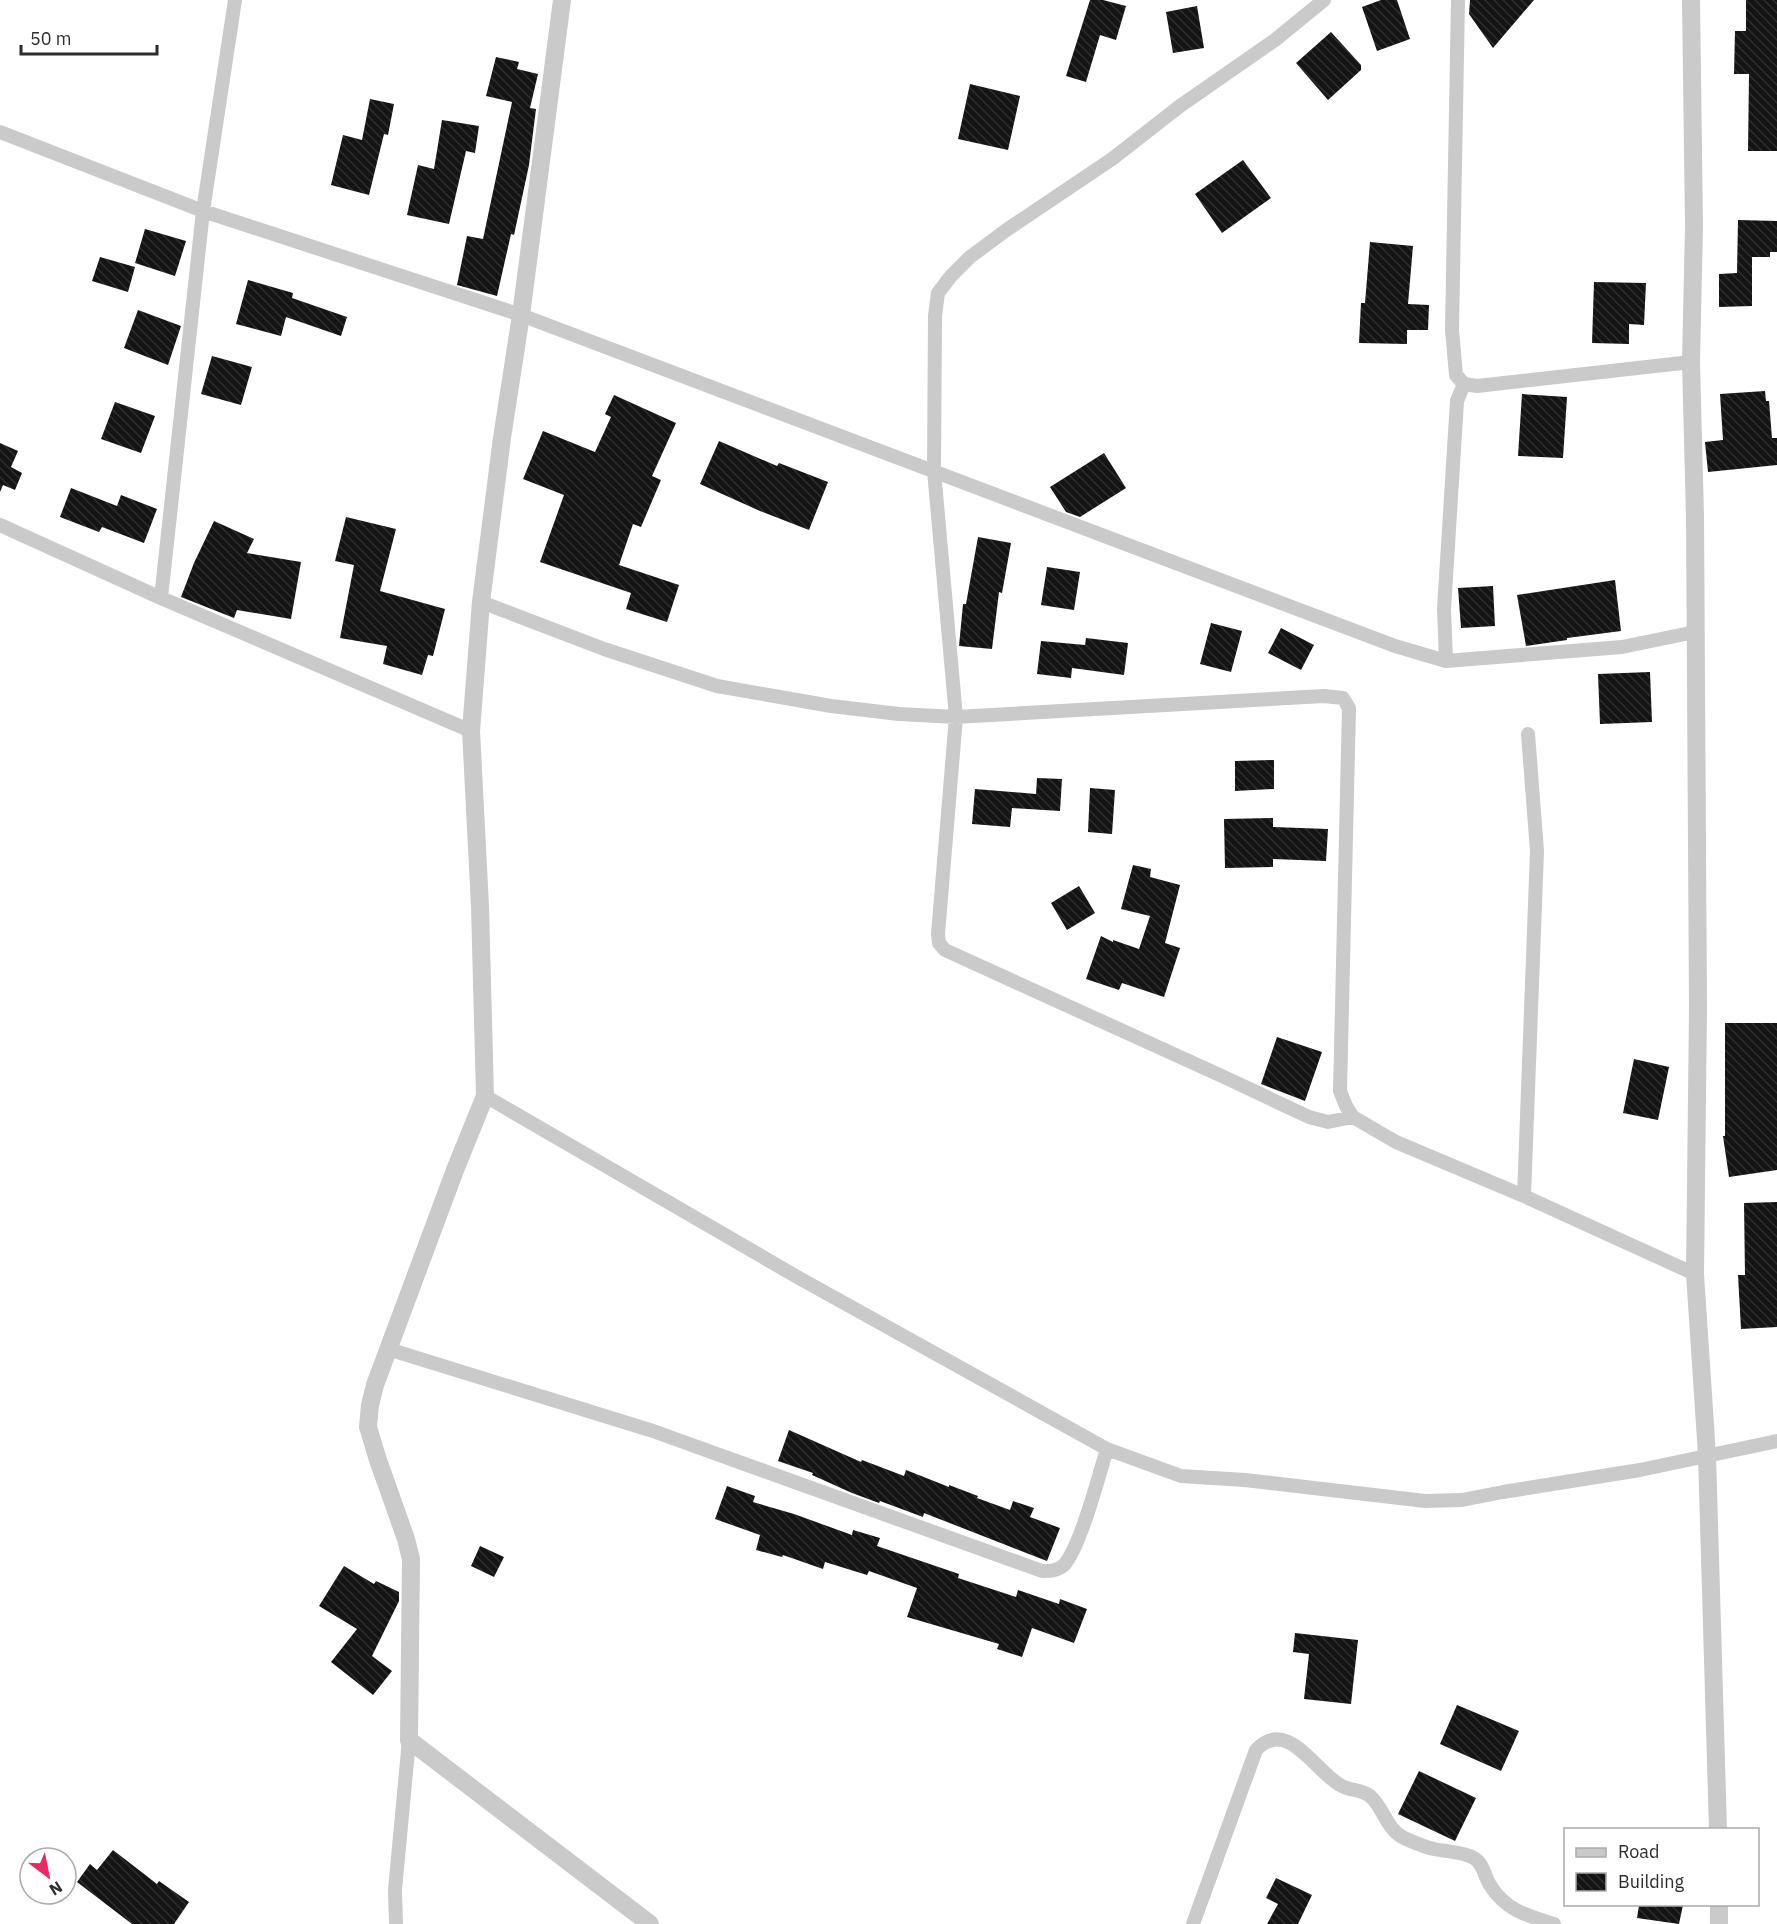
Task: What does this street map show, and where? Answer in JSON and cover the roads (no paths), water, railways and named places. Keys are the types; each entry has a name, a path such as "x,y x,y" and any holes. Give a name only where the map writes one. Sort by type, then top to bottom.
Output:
{"street":[{"path":"161,598 203,212 235,0"},
{"path":"396,1924 395,1890 409,1740 411,1559 368,1426 375,1385 485,1096 480,906 471,731 481,602 562,0"},
{"path":"1323,0 1275,40 1180,106 1112,159 970,257 951,276 939,293 935,316 934,471 956,717 938,934 939,943 945,950 1309,1117 1328,1122 1353,1117"},
{"path":"1458,0 1452,330 1456,375 1464,384 1477,386 1691,362"},
{"path":"1691,0 1694,226 1691,362 1698,1008 1695,1274 1707,1455 1718,1828"},
{"path":"0,132 203,212 521,315 1395,646 1446,661 1622,648 1695,632"},
{"path":"1446,661 1444,609 1456,413 1457,401 1464,384"},
{"path":"0,525 161,598 471,731"},
{"path":"481,602 604,649 717,686 831,706 956,717 1324,696 1343,698 1349,708 1340,1091 1346,1106 1353,1117 1396,1142 1524,1196 1695,1274"},
{"path":"1524,1196 1537,851 1528,734"},
{"path":"485,1096 799,1278 1107,1449 1180,1476 1245,1480 1425,1501 1462,1500 1503,1491 1640,1470 1777,1442"},
{"path":"388,1349 653,1431 1042,1571 1058,1570 1071,1556 1107,1449"},
{"path":"1193,1924 1256,1750 1269,1739 1277,1737 1290,1742 1340,1785 1369,1795 1381,1809 1388,1824 1403,1838 1431,1849 1460,1853 1477,1860 1489,1884 1500,1899 1521,1919 1554,1924"},
{"path":"409,1740 650,1924"},
{"path":"1719,1906 1719,1924"}]}
